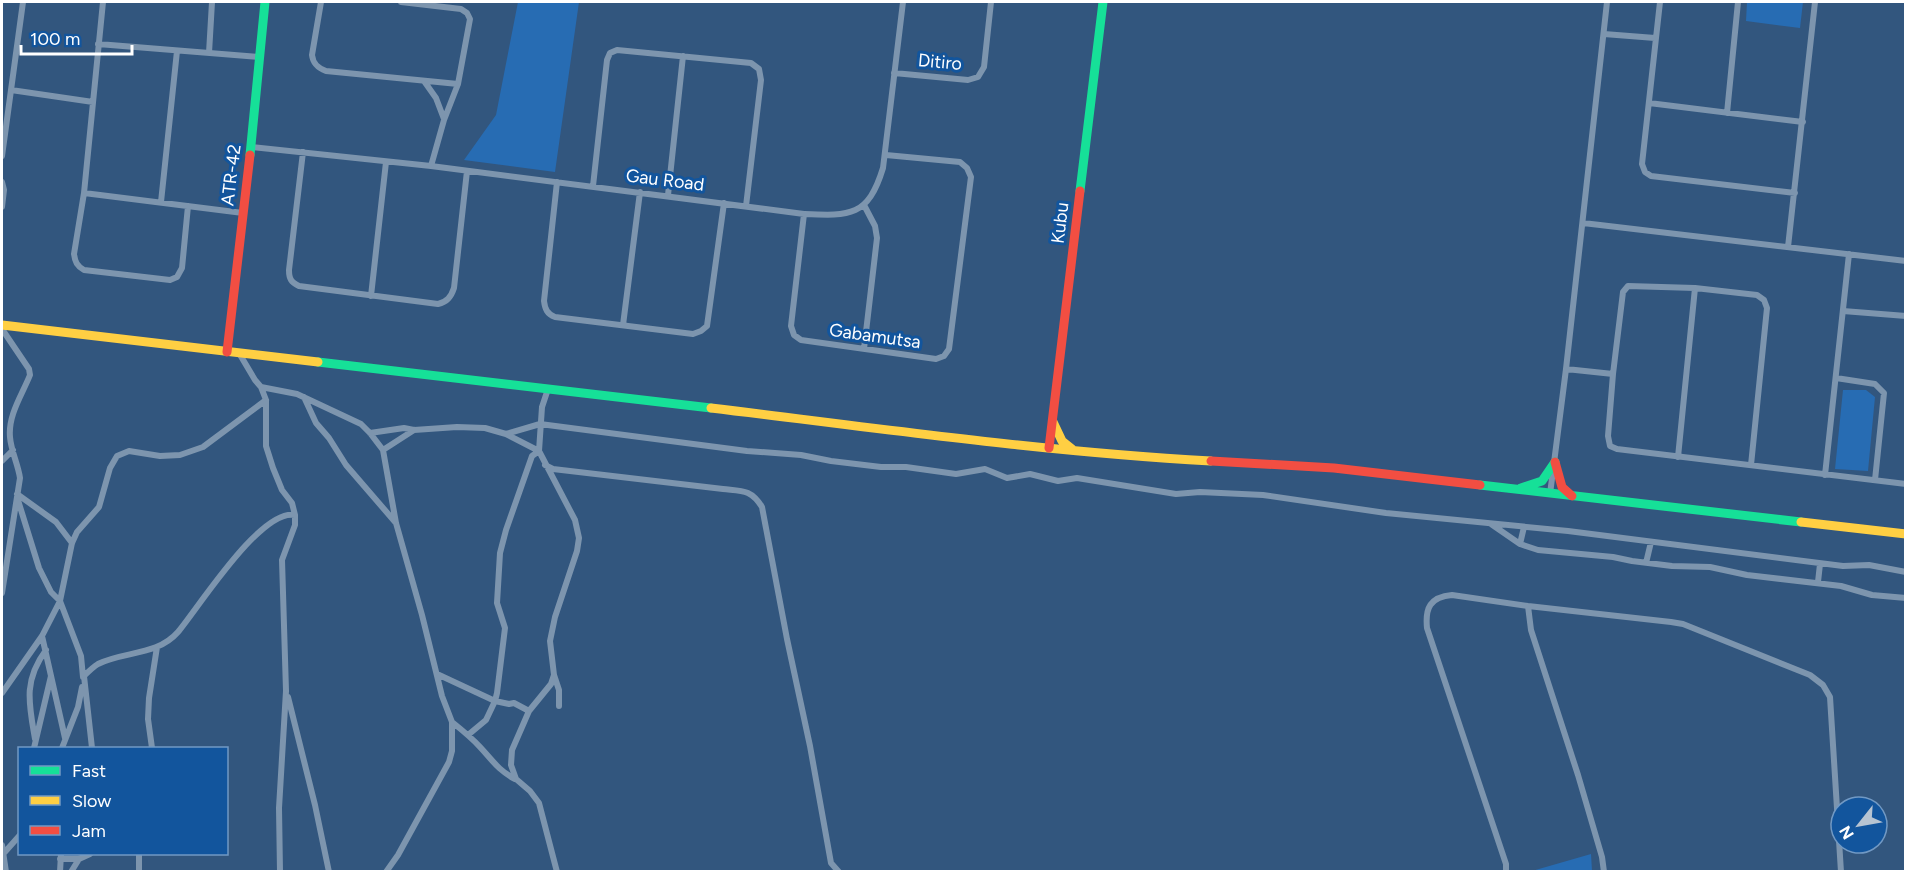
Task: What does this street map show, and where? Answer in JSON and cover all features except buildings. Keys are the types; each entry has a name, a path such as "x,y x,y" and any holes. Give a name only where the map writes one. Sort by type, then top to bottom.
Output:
{"main road":[{"name":"ATR-42","path":"227,352 265,2"},
{"name":"Kubu","path":"1049,448 1102,2"},
{"path":"2,327 1049,448 1153,458 1222,460 1334,468 1905,534"},
{"path":"1053,420 1057,434 1064,444 1076,450"},
{"path":"1513,489 1541,482 1548,476 1555,462"},
{"path":"1555,462 1562,487 1572,496"}],"street":[{"path":"2,156 23,2"},
{"path":"103,2 75,261 84,270 170,280 177,277 182,267 188,206"},
{"path":"209,52 212,2"},
{"path":"321,2 312,55 319,68 458,84"},
{"path":"401,2 461,9 470,19 458,84 444,120 431,166"},
{"path":"864,350 878,238 875,226 864,205 874,193 886,155 903,2"},
{"name":"Ditiro","path":"894,73 968,80 978,77 984,67 992,2"},
{"path":"1550,494 1607,2"},
{"path":"1660,2 1642,164 1647,175 1795,194"},
{"path":"1727,113 1738,2"},
{"path":"1788,247 1815,2"},
{"path":"1604,34 1655,38"},
{"path":"98,44 260,57"},
{"path":"593,186 607,60 610,53 617,50 751,63 759,69 761,80 746,206"},
{"path":"161,202 177,51"},
{"path":"669,195 683,56"},
{"path":"423,81 436,98 444,120"},
{"path":"11,90 93,102"},
{"path":"1648,103 1803,122"},
{"name":"Gau Road","path":"251,147 431,166 804,214 845,214 864,205"},
{"path":"303,152 289,270 291,280 299,286 438,304 444,302 452,294 454,288 467,171"},
{"name":"Gabamutsa","path":"804,214 791,326 794,334 801,340 864,350 936,359 944,356 949,349 970,177 967,168 960,162 886,155"},
{"path":"371,296 387,162"},
{"path":"2,182 4,190 2,207"},
{"path":"557,182 544,301 546,311 555,317 693,334 701,331 707,326 724,204"},
{"path":"623,325 640,192"},
{"path":"84,193 243,213"},
{"path":"1582,223 1905,261"},
{"path":"1826,475 1849,254"},
{"path":"1751,465 1766,304 1757,295 1695,288 1631,285 1626,288 1623,292 1613,374 1608,436 1610,446 1617,449 1678,457 1905,484"},
{"path":"1678,457 1695,288"},
{"path":"1843,311 1905,316"},
{"path":"2,327 29,369 30,375 12,414 10,437 20,478 2,593"},
{"path":"239,353 261,387 266,400 266,446 282,490 292,503 295,515 295,525 282,560 286,691 279,808 280,872"},
{"path":"1566,369 1613,374"},
{"path":"1836,378 1875,384 1884,393 1875,480"},
{"path":"261,387 304,397 361,424 383,450 396,523 442,696 452,722 452,751 449,762 398,855 386,872"},
{"path":"548,389 542,407 539,451 575,520 579,538 550,641 554,675 559,690 559,706"},
{"path":"304,397 316,423 329,438 346,465 396,523"},
{"path":"2,693 4,687 42,636 60,601 72,543 77,532 99,507 108,474 117,456 129,451 160,456 192,452 203,447 266,400"},
{"path":"506,434 540,424 747,451 801,455 881,467 906,467 956,474 985,469 1007,478 1030,474 1058,481 1077,478 1176,494 1200,492 1263,495 1386,513 1524,527 1820,564 1849,567 1869,565 1905,572"},
{"path":"370,433 404,428 414,430 485,428 506,434 539,451"},
{"path":"383,450 414,430"},
{"path":"2,461 13,450"},
{"path":"468,735 486,720 498,693 505,628 497,603 500,553 532,456 539,451"},
{"path":"545,465 562,471 747,492 755,496 762,507 831,863 839,872"},
{"path":"16,493 56,522 72,543"},
{"path":"16,493 39,568 51,592 60,601 81,656 92,747"},
{"path":"64,747 78,707 84,676 98,665 158,647 169,641 214,583 261,530 284,515 295,515"},
{"path":"1491,524 1520,544 1538,550 1613,557 1672,566 1710,567 1747,574 1818,582 1872,595 1905,598"},
{"path":"1520,544 1524,527"},
{"path":"1646,563 1651,542"},
{"path":"1818,582 1820,564"},
{"path":"1506,872 1506,864 1427,628 1426,613 1429,606 1436,599 1452,595 1683,624 1810,675 1823,685 1830,697 1841,872"},
{"path":"1528,606 1531,630 1578,774 1602,857 1604,872"},
{"path":"42,636 66,739"},
{"path":"152,747 148,719 149,698 158,647"},
{"path":"35,739 29,705 31,674 46,650"},
{"path":"34,747 51,672"},
{"path":"437,674 495,701 514,703 529,711"},
{"path":"516,779 511,765 512,750 529,711 551,684 554,675"},
{"path":"286,691 315,805 329,872"},
{"path":"452,722 482,748 493,764 516,779 530,791 539,803 557,872"},
{"path":"4,854 18,837"},
{"path":"2,845 6,872"},
{"path":"60,872 61,856 79,859 88,855"},
{"path":"139,855 139,872"},
{"path":"71,872 79,859"}],"shaded area":[{"path":"518,2 579,2 555,172 464,160 496,115"},
{"path":"1747,2 1803,2 1800,28 1746,21"},
{"path":"1843,390 1866,390 1875,397 1868,471 1835,469"},
{"path":"1591,854 1592,871 1532,871"}],"traffic: fast":[{"path":"250,155 265,2"},
{"path":"1080,191 1103,2"},
{"path":"318,362 711,408"},
{"path":"1521,488 1542,481 1555,462"},
{"path":"1480,485 1801,522"}],"traffic: slow":[{"path":"2,325 318,362"},
{"path":"711,408 1023,446 1211,461"},
{"path":"1053,422 1062,441 1072,449"},
{"path":"1801,522 1906,534"}],"traffic: jam":[{"path":"227,352 250,155"},
{"path":"1049,448 1080,191"},
{"path":"1211,461 1334,468 1480,485"},
{"path":"1555,462 1562,487 1572,496"}]}
